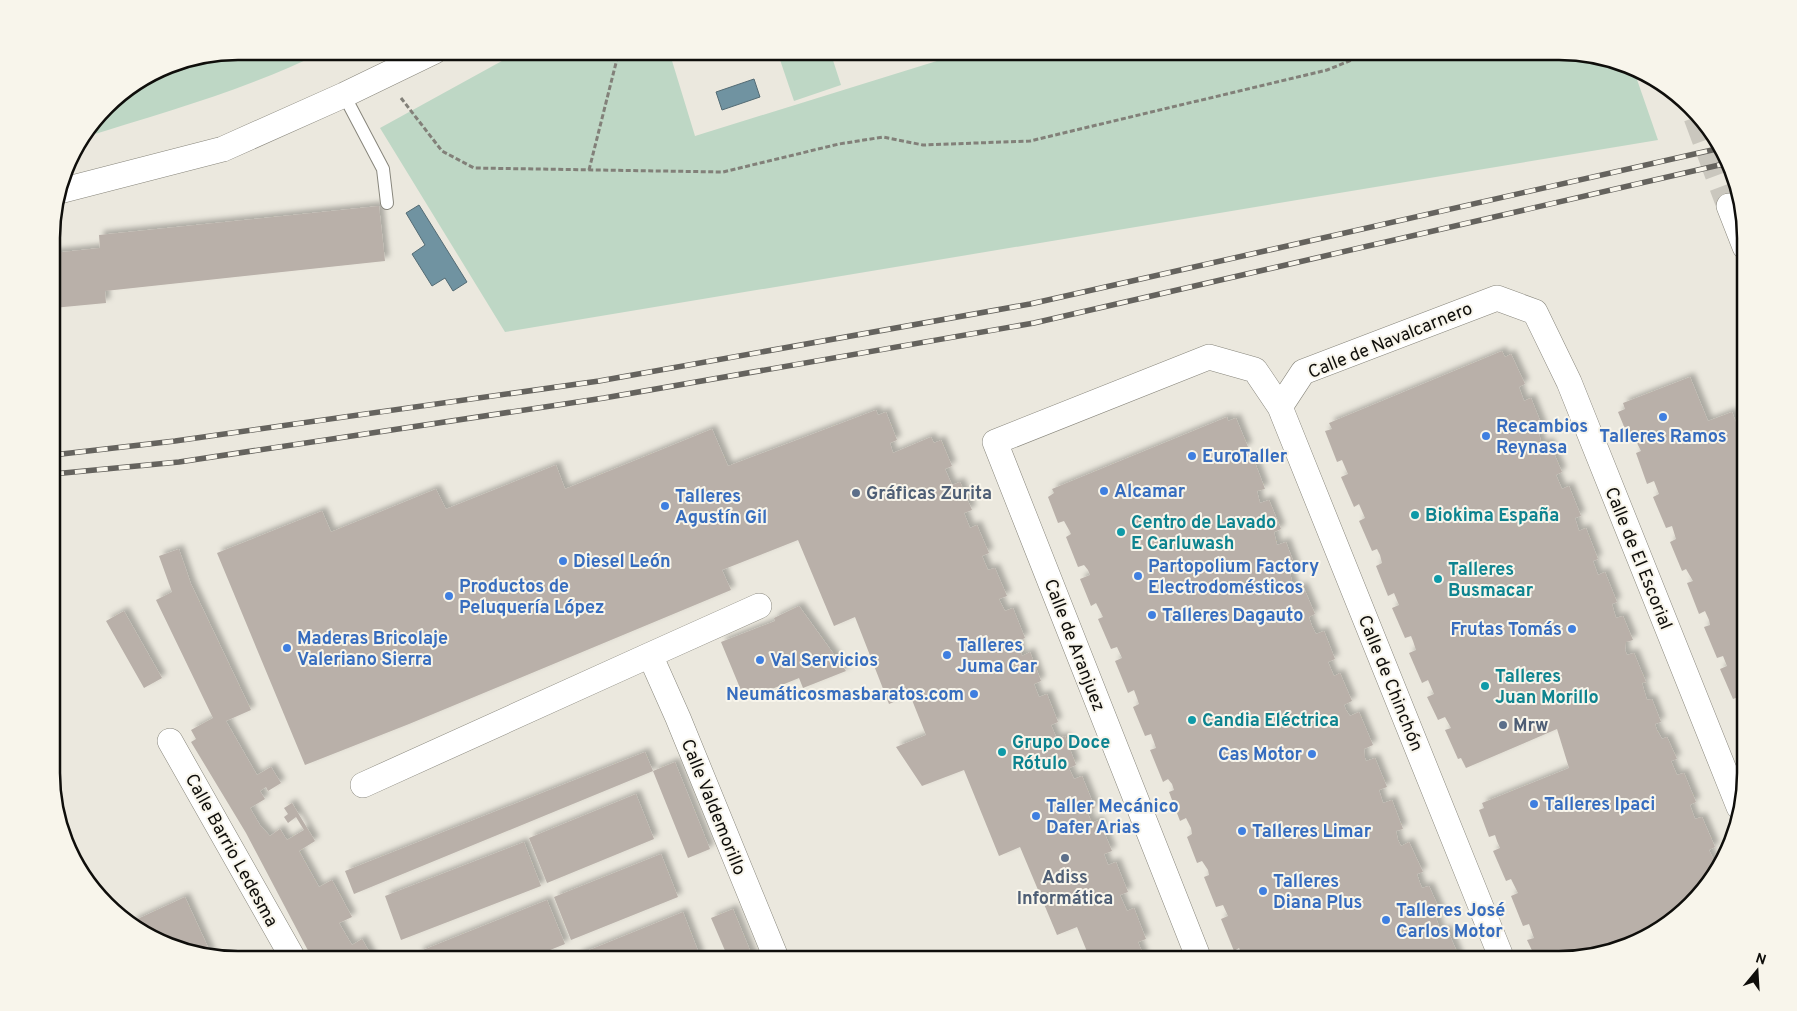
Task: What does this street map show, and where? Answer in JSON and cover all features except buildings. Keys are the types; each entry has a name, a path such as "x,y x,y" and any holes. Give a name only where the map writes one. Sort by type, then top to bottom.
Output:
{"street":[{"path":"67,189 223,149 417,60"},
{"path":"1729,206 1737,226"},
{"name":"Calle de Navalcarnero","path":"1280,407 1303,372 1497,298 1535,312"},
{"name":"Calle de El Escorial","path":"1535,312 1569,382 1735,797"},
{"name":"Calle de Aranjuez","path":"1195,951 995,442 1209,357 1255,370 1280,407"},
{"name":"Calle de Chinchón","path":"1280,407 1499,951"},
{"path":"363,785 759,606"},
{"name":"Calle Valdemorillo","path":"650,655 678,718 773,951"},
{"name":"Calle Barrio Ledesma","path":"170,741 289,951"}],"lane":[{"path":"344,95 382,168 387,203"}],"path":[{"path":"589,170 617,60"},
{"path":"384,76 442,151 474,168 723,172 839,144 883,137 924,145 1030,141 1327,70 1352,60"}],"green space":[{"path":"227,60 306,60 237,88 94,134 112,112 139,90 159,78 181,69 203,63"},
{"path":"504,60 672,60 695,136 940,60 1570,60 1594,63 1636,77 1658,140 505,332 380,128"},
{"path":"780,60 833,60 841,85 794,101"}],"water":[{"path":"754,79 760,97 722,110 716,92"},
{"path":"419,205 467,282 453,291 445,278 432,286 412,254 425,245 406,213"}],"tunnel":[{"path":"1702,132 1729,206"}],"railway":[{"path":"60,454 175,441 599,381 1030,304 1713,150"},
{"path":"60,473 179,462 604,398 1034,323 1721,165"}],"place":[{"name":"Talleres Ramos","path":"1663,417"},
{"name":"Recambios Reynasa","path":"1486,436"},
{"name":"EuroTaller","path":"1192,456"},
{"name":"Alcamar","path":"1104,491"},
{"name":"Gráficas Zurita","path":"856,493"},
{"name":"Talleres Agustín Gil","path":"665,506"},
{"name":"Biokima España","path":"1415,515"},
{"name":"Centro de Lavado E Carluwash","path":"1121,532"},
{"name":"Diesel León","path":"563,561"},
{"name":"Partopolium Factory Electrodomésticos","path":"1138,576"},
{"name":"Talleres Busmacar","path":"1438,579"},
{"name":"Productos de Peluquería López","path":"449,596"},
{"name":"Talleres Dagauto","path":"1152,615"},
{"name":"Frutas Tomás","path":"1572,629"},
{"name":"Maderas Bricolaje Valeriano Sierra","path":"287,648"},
{"name":"Talleres Juma Car","path":"947,655"},
{"name":"Val Servicios","path":"760,660"},
{"name":"Talleres Juan Morillo","path":"1485,686"},
{"name":"Neumáticosmasbaratos.com","path":"974,694"},
{"name":"Candia Eléctrica","path":"1192,720"},
{"name":"Mrw","path":"1503,725"},
{"name":"Grupo Doce Rótulo","path":"1002,752"},
{"name":"Cas Motor","path":"1312,754"},
{"name":"Talleres Ipaci","path":"1534,804"},
{"name":"Taller Mecánico Dafer Arias","path":"1036,816"},
{"name":"Talleres Limar","path":"1242,831"},
{"name":"Adiss Informática","path":"1065,858"},
{"name":"Talleres Diana Plus","path":"1263,891"},
{"name":"Talleres José Carlos Motor","path":"1386,920"}]}
